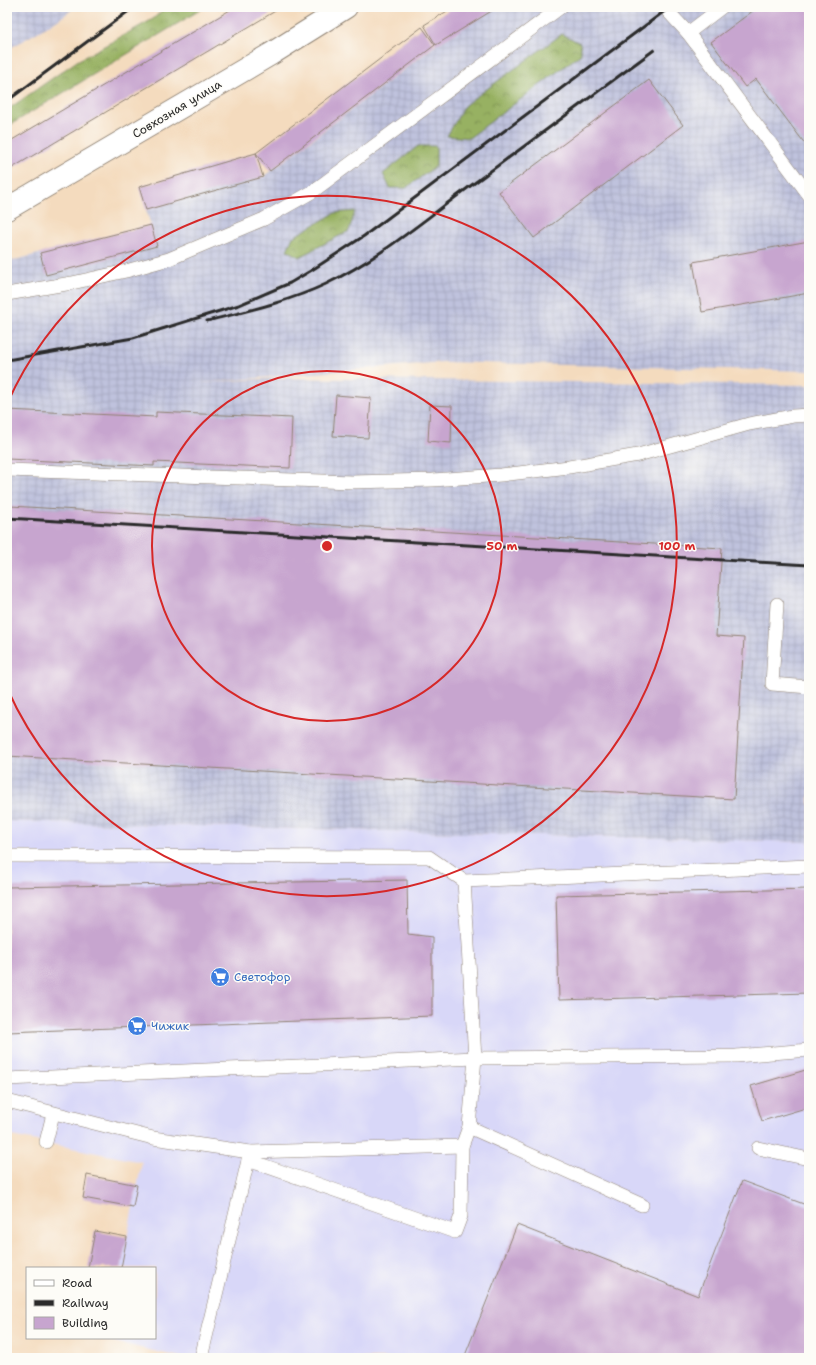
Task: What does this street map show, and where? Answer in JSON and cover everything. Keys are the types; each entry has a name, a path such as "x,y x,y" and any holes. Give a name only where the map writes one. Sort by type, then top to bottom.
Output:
{"street":[{"name":"Совхозная улица","path":"7,208 271,54 346,7"}],"lane":[{"path":"7,294 72,283 126,271 161,261 264,219 312,192 561,7"},
{"path":"664,7 688,33 809,195"},
{"path":"688,33 722,7"},
{"path":"7,470 352,482 441,480 569,467 630,456 749,424 793,416 809,415"},
{"path":"778,604 772,684 809,687"},
{"path":"7,856 429,857 464,881 809,866"},
{"path":"7,1101 53,1114 153,1138 249,1156 455,1232 461,1216 462,1146 469,1127 475,1058 464,881"},
{"path":"7,1079 475,1058 736,1056 809,1050"},
{"path":"46,1142 53,1114"},
{"path":"469,1127 642,1205"},
{"path":"249,1156 462,1146"},
{"path":"758,1148 809,1159"},
{"path":"200,1358 249,1156"}],"shaded area":[{"path":"7,7 76,7 55,22 7,50"},
{"path":"498,7 809,7 809,371 443,362 201,383 276,378 809,385 809,842 7,821 7,262 151,225 146,210 263,177 436,45"},
{"path":"7,821 809,842 809,1358 184,1358 106,1340 156,1339 156,1267 121,1267 142,1162 7,1135"}],"green space":[{"path":"166,7 205,7 10,125 7,124 7,110 77,61 153,19"},
{"path":"562,34 580,43 581,54 469,138 447,136 465,105"},
{"path":"418,146 436,146 436,166 406,188 390,188 383,174"},
{"path":"355,211 349,231 299,257 287,250 293,237 335,213"}],"building":[{"path":"235,7 282,7 7,171 7,143"},
{"path":"454,7 498,7 436,45 424,25"},
{"path":"758,7 809,7 809,149 756,79 745,87 711,42"},
{"path":"422,27 435,45 270,171 256,153"},
{"path":"649,80 683,125 534,238 499,192"},
{"path":"256,153 263,177 146,210 139,187"},
{"path":"151,225 157,246 46,275 40,253"},
{"path":"809,241 809,293 702,312 693,262"},
{"path":"336,395 371,398 368,438 333,436"},
{"path":"430,405 452,406 451,443 428,441"},
{"path":"7,410 156,417 156,412 292,418 290,468 154,462 154,466 7,459"},
{"path":"10,506 722,548 716,636 744,638 734,799 7,756 7,546"},
{"name":"Светофор","path":"407,880 408,934 432,937 432,1016 7,1032 7,887"},
{"path":"809,889 809,993 559,1000 556,895"},
{"path":"809,1069 809,1107 762,1121 751,1086"},
{"path":"87,1175 137,1185 133,1207 83,1198"},
{"path":"742,1181 809,1206 809,1358 464,1358 517,1225 698,1296"},
{"path":"95,1231 127,1237 121,1267 88,1267"}],"railway":[{"path":"7,101 134,7"},
{"path":"7,360 133,338 239,305 290,283 364,236 670,7"},
{"path":"207,321 267,306 297,296 326,284 362,265 412,230 654,50"},
{"path":"7,518 809,565"}],"place":[{"name":"Светофор","path":"220,977"},
{"name":"Чижик","path":"137,1026"}]}
